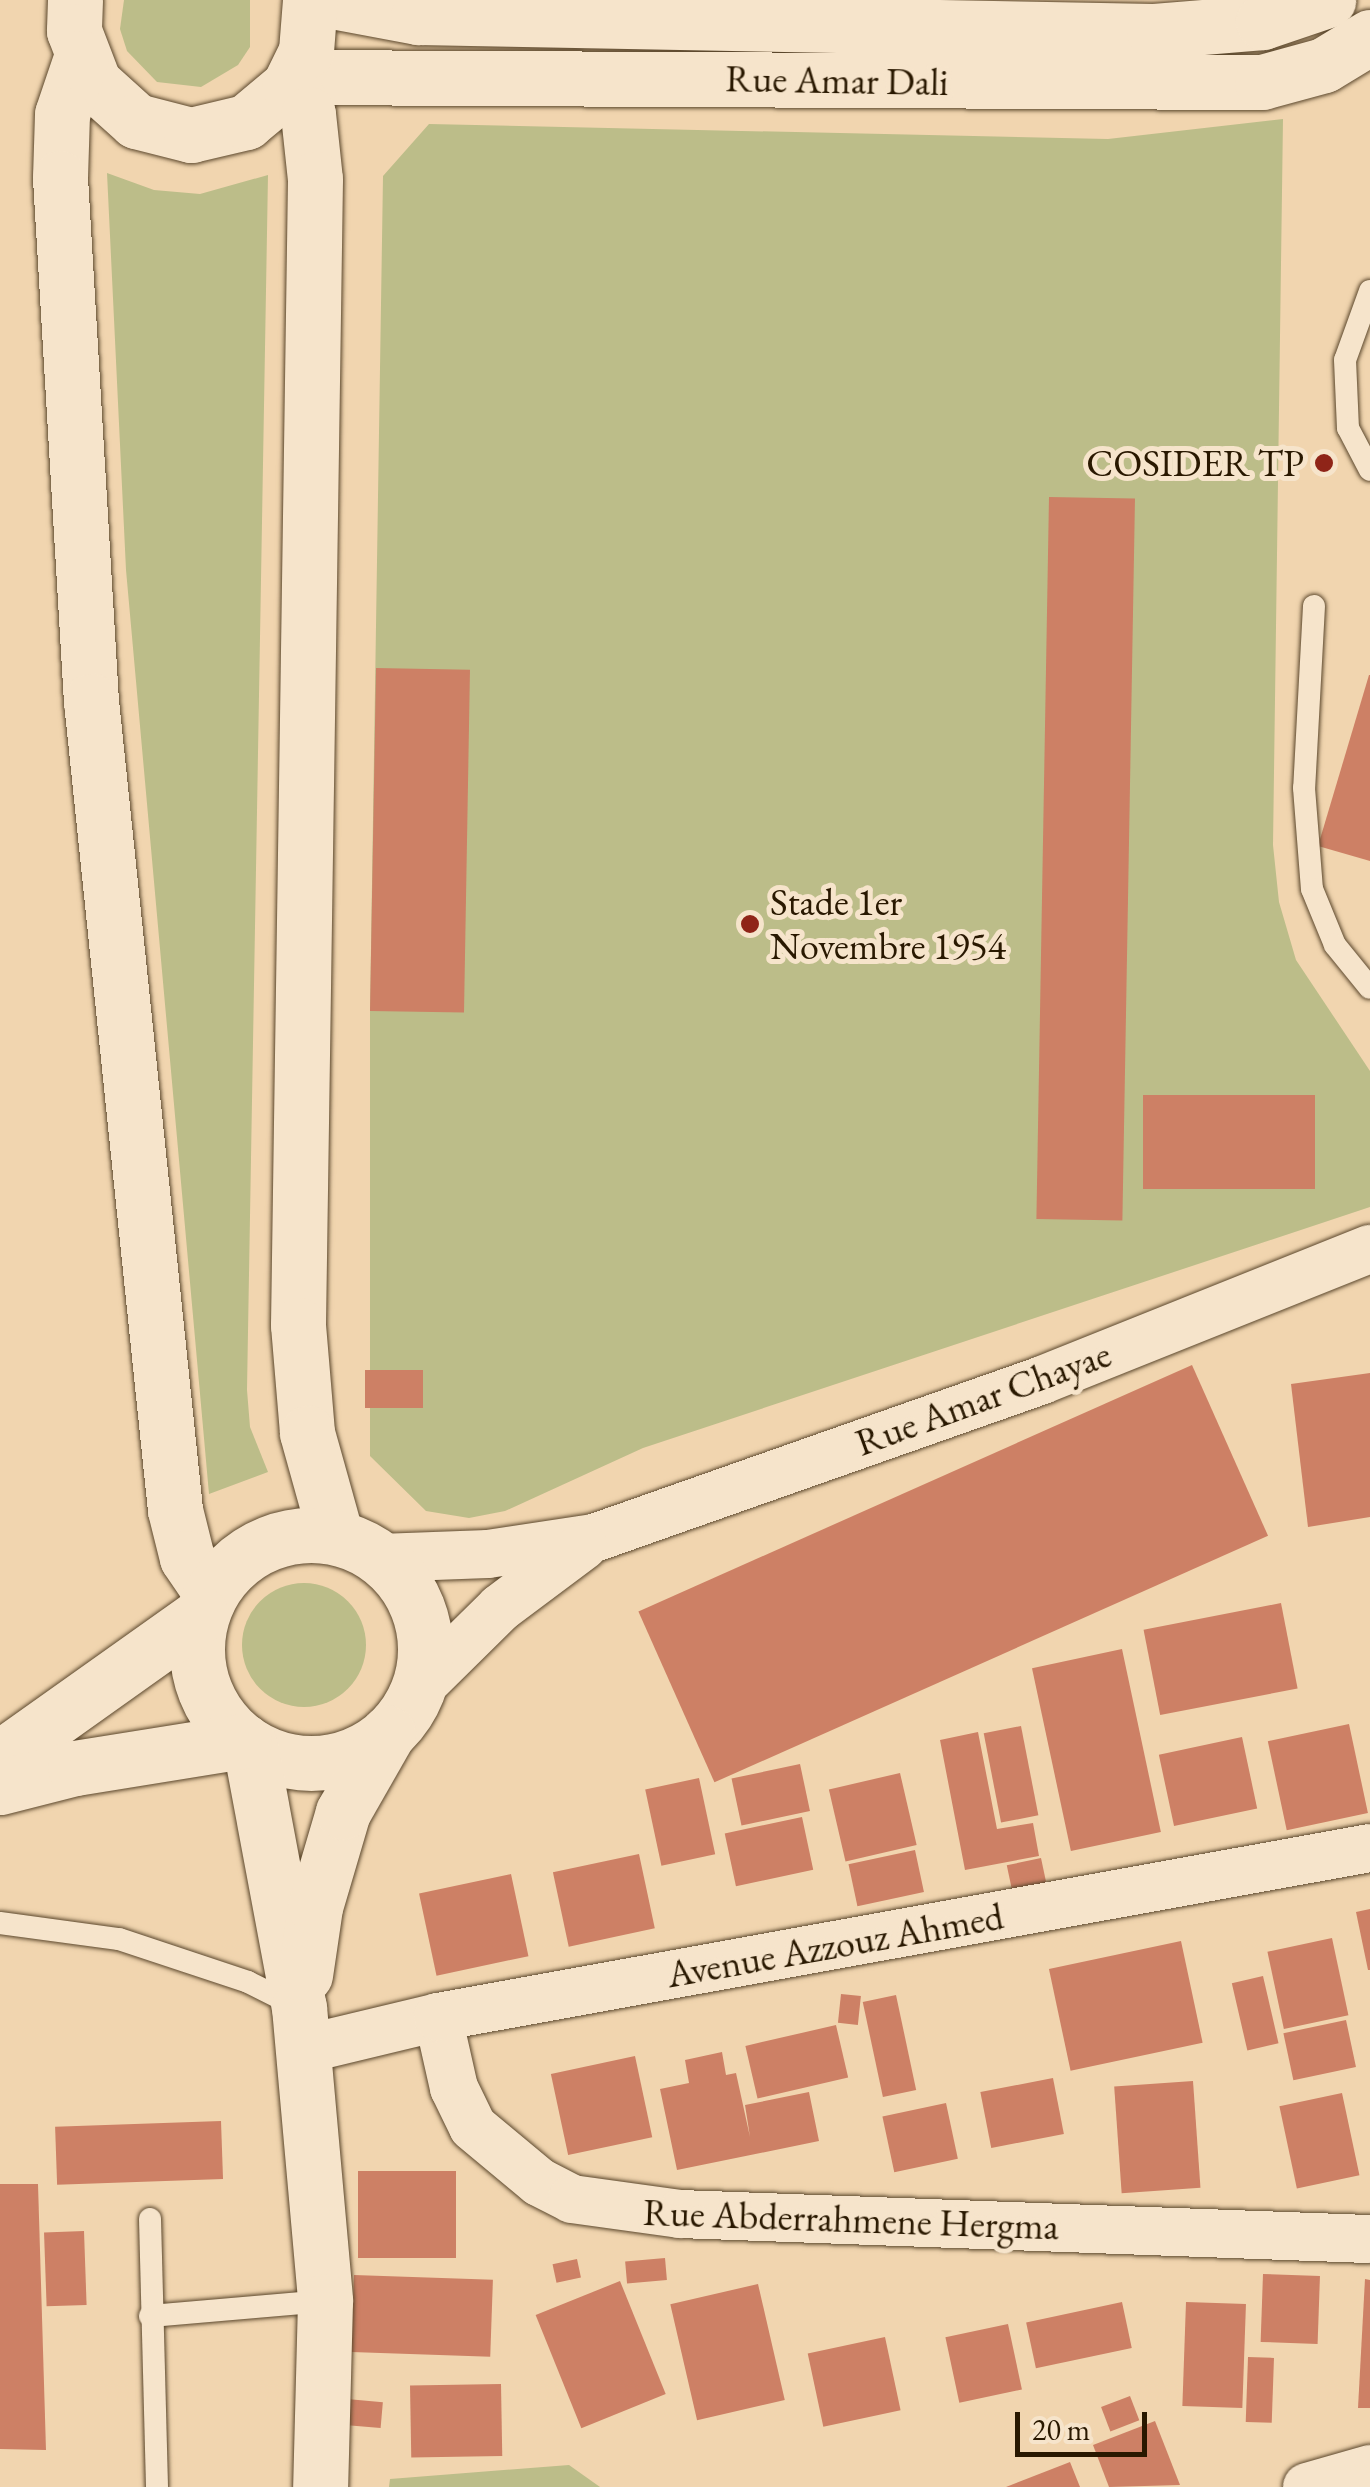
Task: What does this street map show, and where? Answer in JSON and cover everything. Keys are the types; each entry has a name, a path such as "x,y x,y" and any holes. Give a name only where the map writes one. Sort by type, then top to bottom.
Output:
{"main road":[{"path":"81,58 112,104 163,132 190,135 246,122 292,82 306,51 310,0"},
{"name":"Rue Amar Dali","path":"328,0 418,17 654,11 1198,30 1263,22 1325,1"},
{"path":"74,1 81,58 62,114 61,211 91,700 178,1536 206,1604 196,1638 202,1685 219,1716 247,1743 273,1756 323,1762 370,1746 404,1710"},
{"name":"Rue Amar Dali","path":"292,82 1262,82 1324,64 1370,37"},
{"path":"292,82 308,114 315,179 298,1325 308,1433 358,1548 412,1595 421,1617 404,1710 363,1771 328,1859 300,2029"},
{"path":"0,1758 206,1604 243,1556 288,1537 358,1548"},
{"path":"0,1788 75,1768 247,1743"},
{"path":"247,1743 300,2029 325,2302 320,2487"}],"street":[{"name":"Rue Amar Chayae","path":"358,1548 488,1554 594,1538 1042,1380 1370,1250"},
{"name":"Rue Amar Chayae","path":"404,1710 500,1608 594,1538"},
{"name":"Avenue Azzouz Ahmed","path":"300,2029 438,2017 1370,1848"},
{"name":"Rue Abderrahmene Hergma","path":"438,2017 454,2088 473,2127 539,2182 572,2199 680,2214 1370,2239"},
{"path":"1307,2487 1370,2469"}],"lane":[{"path":"1370,291 1345,360 1348,428 1370,470"},
{"path":"1314,606 1304,788 1312,889 1334,945 1370,988"},
{"path":"0,1923 119,1939 248,1982 300,2029"},
{"path":"150,2219 158,2487"},
{"path":"150,2316 325,2302"}],"green space":[{"path":"124,0 250,0 250,47 238,65 201,87 157,82 127,51 120,29"},
{"path":"1283,119 1273,845 1279,902 1296,960 1370,1071 1370,1207 643,1448 505,1511 469,1518 426,1511 370,1456 370,1011 383,176 429,124 1108,139"},
{"path":"107,173 154,190 200,194 268,175 247,1390 250,1427 268,1472 209,1494 126,570"},
{"path":"304,1583 328,1588 348,1601 361,1621 366,1645 361,1669 348,1689 328,1702 304,1707 280,1702 260,1689 247,1669 242,1645 247,1621 260,1601 280,1588"},
{"path":"569,2465 600,2487 389,2487 390,2479"}],"building":[{"path":"1049,497 1135,499 1122,1220 1036,1219"},
{"path":"376,668 470,670 464,1013 370,1011"},
{"path":"1370,675 1370,861 1318,846"},
{"path":"1143,1095 1315,1095 1315,1189 1143,1189"},
{"path":"1192,1365 1268,1536 714,1782 638,1611"},
{"path":"365,1370 423,1370 423,1408 365,1408"},
{"path":"1370,1373 1370,1517 1308,1527 1291,1384"},
{"path":"1281,1603 1298,1688 1160,1715 1144,1630"},
{"path":"1122,1649 1161,1832 1071,1851 1032,1668"},
{"path":"1349,1724 1368,1813 1287,1830 1268,1741"},
{"path":"1021,1726 1038,1815 1001,1823 984,1733"},
{"path":"978,1732 997,1829 1033,1823 1039,1856 965,1870 940,1740"},
{"path":"1242,1737 1257,1808 1174,1826 1159,1755"},
{"path":"800,1764 810,1811 742,1826 732,1779"},
{"path":"900,1773 917,1845 846,1862 829,1789"},
{"path":"699,1778 715,1854 661,1866 645,1789"},
{"path":"802,1817 813,1870 736,1886 725,1833"},
{"path":"915,1850 924,1892 857,1906 848,1864"},
{"path":"639,1854 655,1928 569,1947 553,1872"},
{"path":"1041,1858 1046,1882 1012,1890 1007,1865"},
{"path":"511,1874 528,1956 437,1976 419,1894"},
{"path":"1370,1909 1370,1970 1368,1970 1356,1912"},
{"path":"1332,1938 1348,2015 1284,2029 1267,1952"},
{"path":"1181,1941 1203,2043 1071,2071 1049,1969"},
{"path":"1263,1976 1279,2043 1247,2050 1232,1983"},
{"path":"841,1994 861,1996 858,2025 838,2023"},
{"path":"896,1995 916,2090 883,2097 863,2002"},
{"path":"1346,2020 1356,2067 1293,2080 1283,2033"},
{"path":"836,2025 848,2078 758,2099 745,2046"},
{"path":"722,2052 726,2075 736,2073 750,2137 745,2105 809,2092 819,2141 677,2170 660,2089 689,2083 685,2060"},
{"path":"635,2056 652,2137 568,2155 551,2074"},
{"path":"1053,2078 1064,2134 991,2148 980,2092"},
{"path":"1193,2081 1200,2188 1122,2193 1114,2087"},
{"path":"1342,2093 1359,2175 1297,2188 1279,2106"},
{"path":"946,2103 958,2159 894,2172 882,2117"},
{"path":"221,2121 223,2179 57,2185 55,2127"},
{"path":"358,2171 456,2171 456,2258 358,2258"},
{"path":"0,2184 38,2184 46,2450 0,2449"},
{"path":"84,2231 87,2305 47,2306 44,2232"},
{"path":"665,2258 667,2280 627,2283 625,2261"},
{"path":"577,2259 581,2278 556,2283 553,2264"},
{"path":"1263,2274 1320,2276 1318,2344 1261,2342"},
{"path":"354,2275 493,2280 490,2357 351,2352"},
{"path":"1365,2279 1370,2280 1370,2408 1358,2408"},
{"path":"620,2281 666,2394 581,2428 536,2315"},
{"path":"758,2284 785,2400 697,2420 670,2304"},
{"path":"1122,2302 1132,2348 1036,2368 1026,2322"},
{"path":"1186,2302 1246,2304 1242,2408 1182,2406"},
{"path":"1008,2324 1022,2390 959,2403 945,2337"},
{"path":"885,2337 901,2410 823,2427 808,2353"},
{"path":"1248,2357 1274,2358 1272,2423 1246,2422"},
{"path":"501,2384 502,2456 411,2458 410,2386"},
{"path":"1130,2396 1139,2420 1110,2431 1101,2407"},
{"path":"347,2399 383,2402 381,2428 345,2425"},
{"path":"1155,2421 1180,2485 1109,2487 1093,2445"},
{"path":"1070,2462 1080,2487 1006,2487"}],"place":[{"name":"COSIDER TP","path":"1324,463"},
{"name":"Stade 1er Novembre 1954","path":"750,924"}]}
